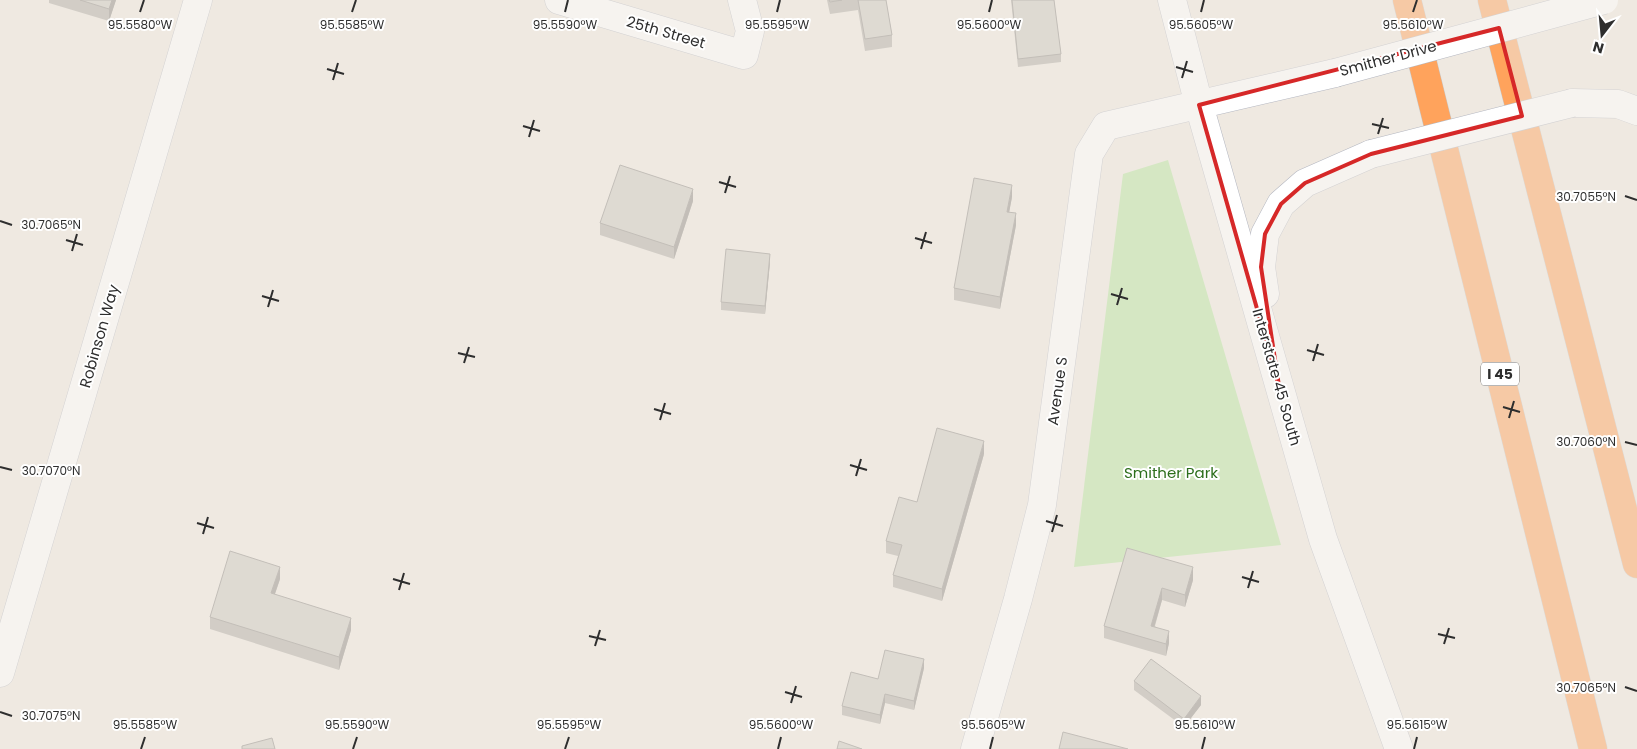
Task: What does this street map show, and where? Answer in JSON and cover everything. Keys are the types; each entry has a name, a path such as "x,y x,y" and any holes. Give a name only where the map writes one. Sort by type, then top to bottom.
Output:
{"highway":[{"name":"I 45","path":"1407,0 1593,749"},
{"path":"1492,0 1637,564"}],"street":[{"name":"Robinson Way","path":"0,672 7,618 198,0"},
{"name":"25th Street","path":"559,0 744,55 750,31 742,0"},
{"name":"Interstate 45 South","path":"1172,0 1199,105 1323,539 1399,749"},
{"name":"Smither Drive","path":"1199,105 1335,73 1604,0"},
{"path":"1279,386 1261,267 1265,234 1281,204 1305,183 1371,154 1572,103 1618,104 1637,111"},
{"name":"Avenue S","path":"975,749 1018,599 1042,505 1089,154 1106,126 1199,105"}],"highlighted area":[{"path":"1499,28 1522,116 1371,154 1305,183 1281,204 1265,234 1261,267 1279,386 1199,105"}],"green space":[{"name":"Smither Park","path":"1168,160 1281,545 1074,567 1123,174"}],"building":[{"path":"80,0 112,0 109,9"},
{"path":"858,0 886,0 892,35 865,39"},
{"path":"1012,0 1054,0 1061,54 1018,59"},
{"path":"620,165 693,189 674,247 600,223"},
{"path":"974,178 1012,185 1007,212 1016,213 1000,297 954,288"},
{"path":"726,249 770,254 765,306 721,302"},
{"path":"937,428 984,441 942,589 893,575 902,545 886,541 899,497 917,502"},
{"path":"1127,548 1193,567 1185,595 1162,588 1151,626 1169,631 1166,644 1104,626"},
{"path":"230,551 280,567 271,593 351,618 339,657 210,617"},
{"path":"885,650 924,659 914,701 885,694 880,715 842,706 851,672 878,679"},
{"path":"1151,659 1201,696 1184,719 1134,681"},
{"path":"1063,732 1128,749 1059,749"},
{"path":"272,738 275,749 242,749 242,746"},
{"path":"839,741 862,749 837,749"}]}
